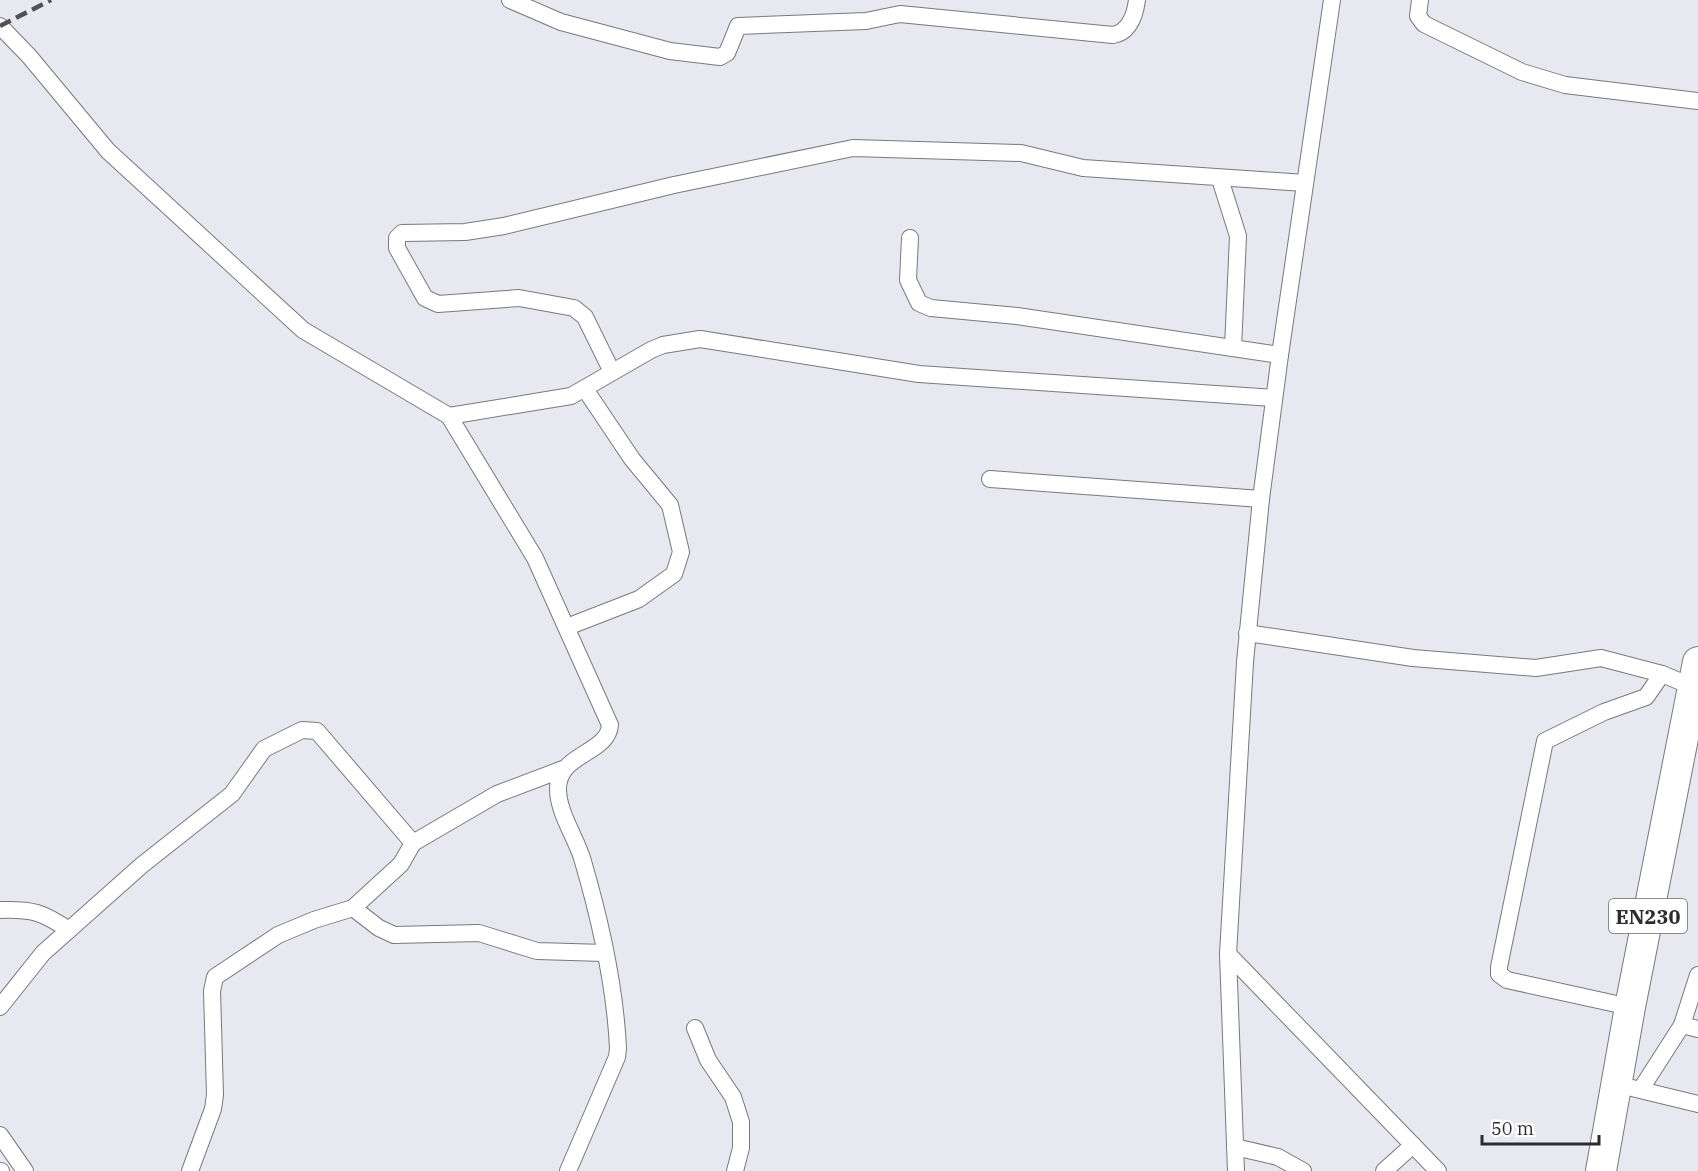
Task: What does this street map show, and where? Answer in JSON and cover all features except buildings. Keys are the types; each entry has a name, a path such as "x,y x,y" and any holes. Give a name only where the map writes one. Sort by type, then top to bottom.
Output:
{"highway":[{"name":"EN230","path":"1601,1171 1629,1087 1630,1007 1696,679"}],"street":[{"path":"510,0 561,22 670,51 720,57 727,53 738,26 866,21 900,14 1113,35 1128,27 1137,0"},
{"path":"1236,1171 1228,954 1247,633 1274,398 1332,0"},
{"path":"1419,0 1418,16 1424,24 1522,72 1586,89 1698,100"},
{"path":"0,26 29,56 108,151 303,330 449,416 535,558 610,725 604,739 563,769 497,794 413,843 396,869 353,908 314,920 278,935 215,977 212,991 215,1095 213,1109 190,1171"},
{"path":"612,372 585,318 574,308 505,297 438,304 430,302 424,298 397,249 397,238 402,233 465,232 504,226 674,185 853,148 1021,153 1083,168 1305,183"},
{"path":"1220,179 1238,236 1233,348"},
{"path":"910,238 908,280 919,303 931,308 1017,316 1280,355"},
{"path":"449,416 559,399 585,388 663,345 700,339 919,374 1274,398"},
{"path":"567,627 639,599 674,574 681,552 670,505 632,459 585,388"},
{"path":"990,479 1261,499"},
{"path":"1247,633 1413,658 1536,668 1601,658 1662,674 1696,679"},
{"path":"1630,1007 1507,981 1499,974 1499,967 1545,741 1604,712 1646,697 1662,674"},
{"path":"0,1008 43,953 142,865 232,794 264,749 302,730 316,731 413,843"},
{"path":"563,769 559,778 559,798 582,857 605,953 617,1040 617,1057 568,1171"},
{"path":"353,908 379,928 394,935 479,933 537,951 605,953"},
{"path":"0,910 35,910 44,913 69,930"},
{"path":"1228,954 1438,1171"},
{"path":"1629,1087 1690,1027 1698,975"},
{"path":"695,1028 708,1060 733,1097 741,1122 741,1148 735,1171"},
{"path":"1629,1087 1698,1104"},
{"path":"0,1135 25,1171"},
{"path":"1384,1171 1413,1145"},
{"path":"1234,1147 1278,1157 1296,1165 1303,1171"}],"railway":[{"path":"0,26 51,0"}]}
